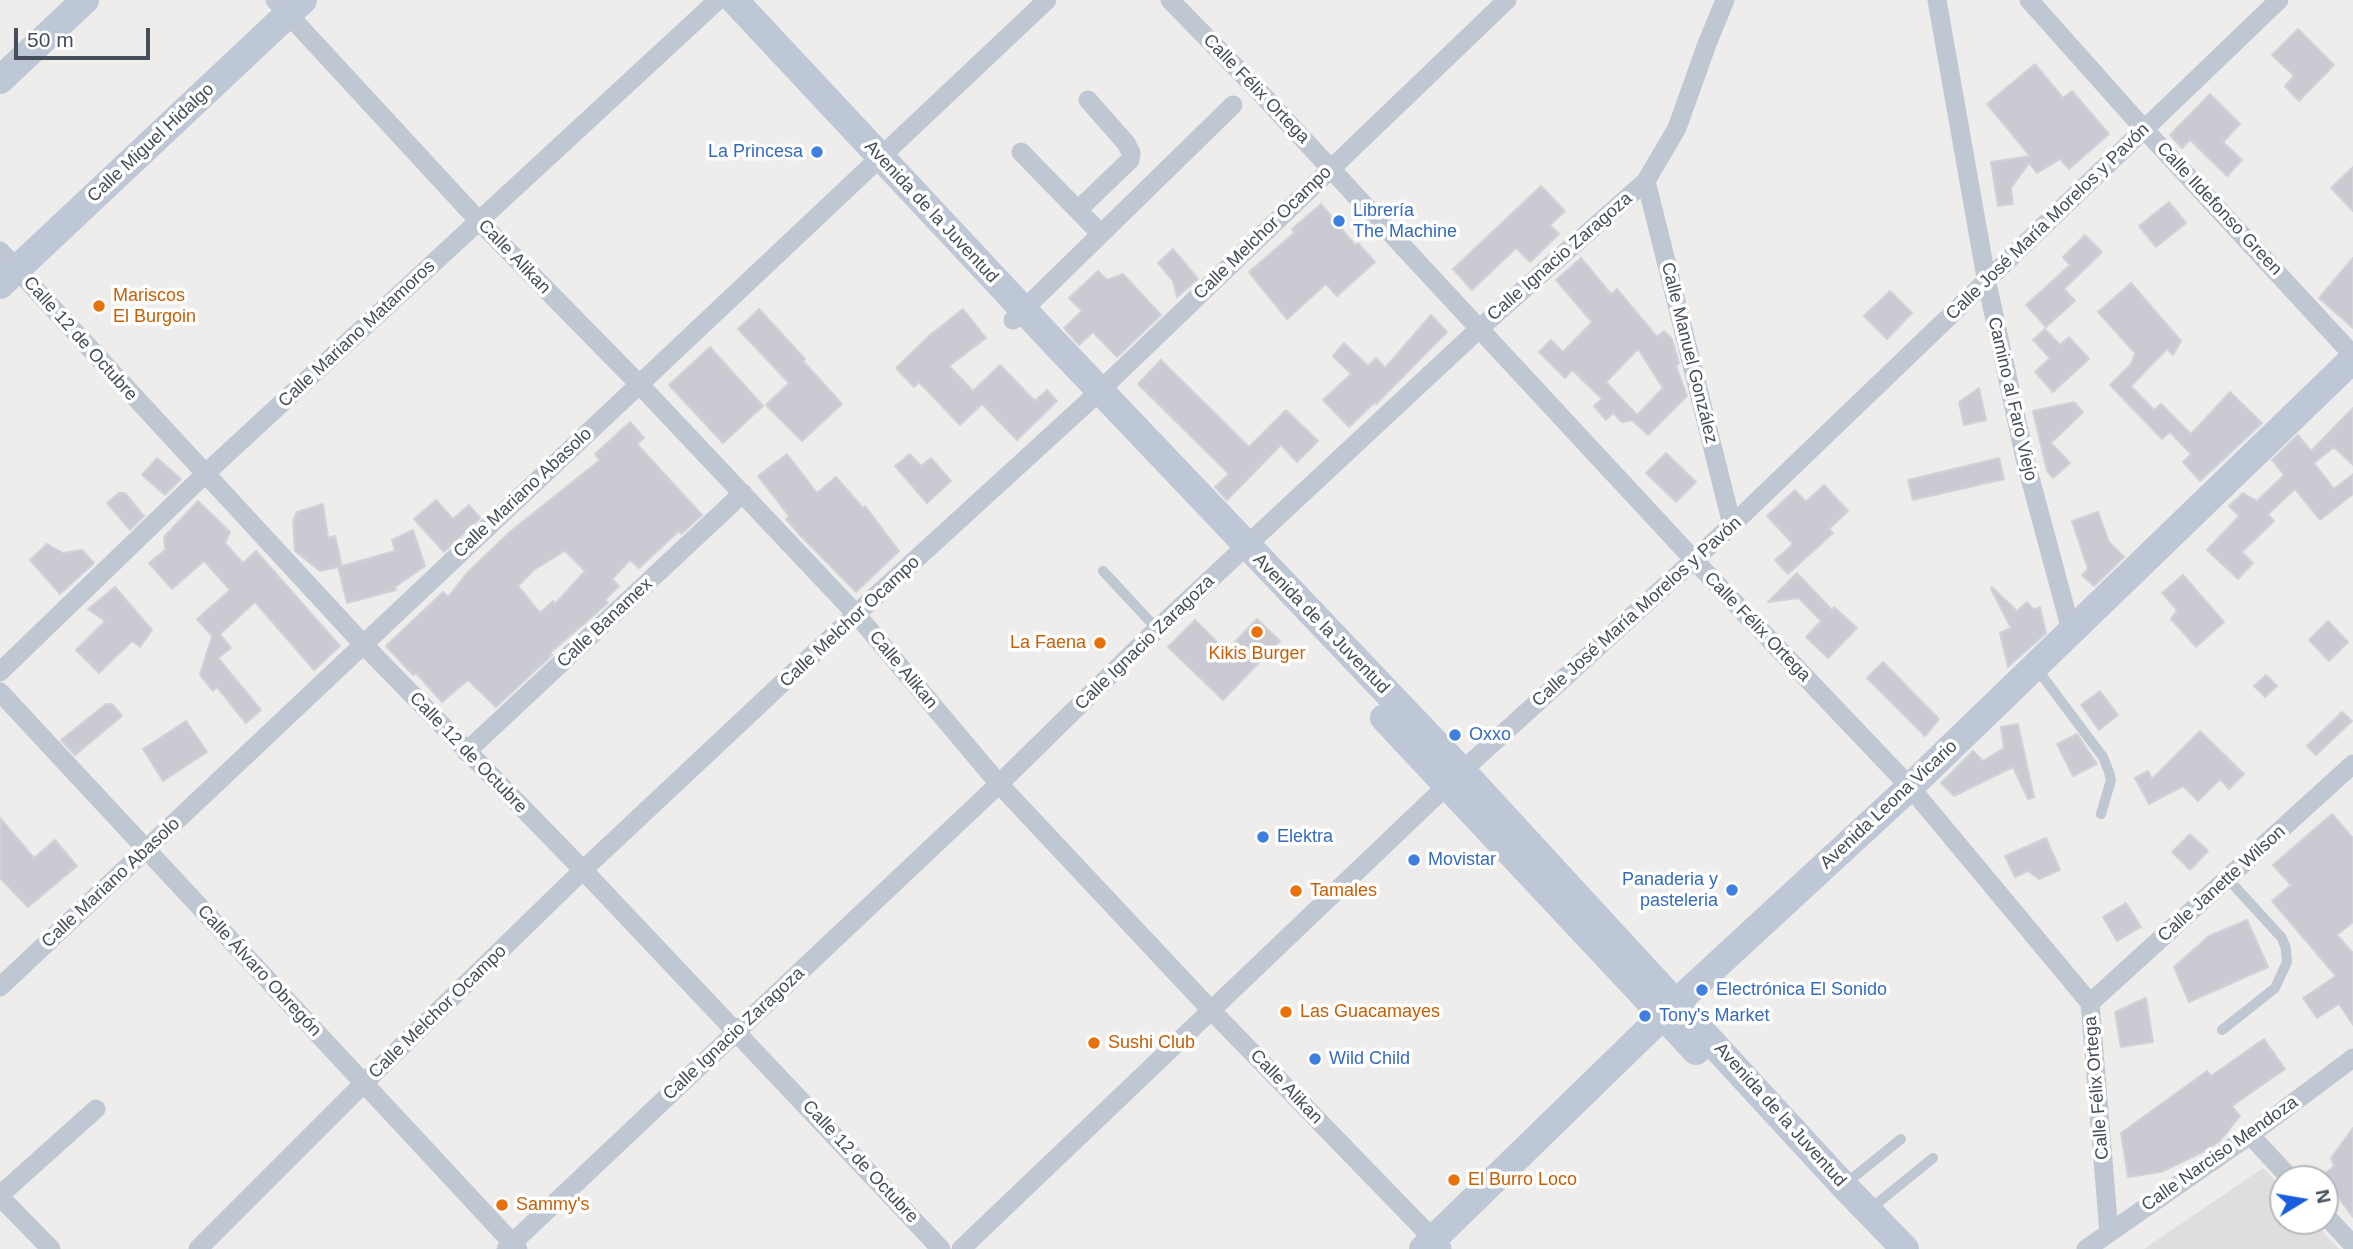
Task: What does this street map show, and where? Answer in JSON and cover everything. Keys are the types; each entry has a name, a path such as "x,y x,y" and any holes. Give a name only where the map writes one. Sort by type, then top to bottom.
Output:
{"street":[{"path":"0,80 85,0"},
{"name":"Calle Mariano Abasolo","path":"0,987 1047,0"},
{"name":"Calle Félix Ortega","path":"1170,0 1331,168 1694,560 1910,787 2090,1003 2109,1233"},
{"name":"Calle Melchor Ocampo","path":"198,1249 583,870 1094,396 1507,0"},
{"path":"1708,0 1714,27"},
{"name":"Calle Ignacio Zaragoza","path":"513,1247 999,784 1157,629 1480,328 1646,181 1677,128 1725,0"},
{"name":"Camino al Faro Viejo","path":"1937,0 1987,283 2026,463 2071,630"},
{"name":"Calle Ildefonso Green","path":"2029,0 2353,357"},
{"name":"Calle José María Morelos y Pavón","path":"961,1249 1455,778 1732,525 2279,0"},
{"name":"Avenida de la Juventud","path":"720,1 875,162 1670,1009 1905,1249"},
{"name":"Calle Mariano Matamoros","path":"0,672 205,474 720,1"},
{"name":"Calle Alikan","path":"289,5 479,221 638,383 856,614 999,784 1433,1246"},
{"name":"Calle Miguel Hidalgo","path":"6,269 289,5"},
{"path":"1079,209 1130,160 1131,153 1126,143 1088,100"},
{"path":"1018,315 1233,105"},
{"path":"1021,152 1101,234"},
{"name":"Calle Manuel González","path":"1646,181 1732,525"},
{"name":"Calle 12 de Octubre","path":"6,269 737,1031 941,1249"},
{"name":"Avenida Leona Vicario","path":"1433,1246 1670,1009 1910,787 2353,357"},
{"name":"Calle Banamex","path":"467,752 743,493"},
{"name":"Calle Álvaro Obregón","path":"0,692 513,1247"},
{"name":"Calle Janette Wilson","path":"2090,1003 2353,764"},
{"name":"Avenida de la Juventud","path":"1670,1009 1881,1249"},
{"name":"Calle Narciso Mendoza","path":"2086,1249 2250,1135 2353,1058"},
{"path":"51,1249 0,1196 96,1110"},
{"path":"2250,1135 2278,1165"},
{"path":"2339,1230 2353,1245"}],"lane":[{"path":"1103,571 1157,629"},
{"path":"2034,666 2095,746 2109,772 2111,780 2101,814"},
{"path":"2222,1030 2275,988 2287,962 2282,938 2228,879"},
{"path":"1844,1186 1901,1139"},
{"path":"1868,1210 1933,1158"}],"shaded area":[{"path":"2263,1168 2269,1174 2269,1235 2326,1235 2339,1249 2144,1249"}],"building":[{"path":"2298,29 2334,65 2299,101 2285,86 2294,76 2272,55"},
{"path":"2035,64 2063,98 2072,91 2109,134 2069,169 2060,159 2037,173 2029,163 2011,188 2013,204 1998,206 1991,162 2030,156 1987,104"},
{"path":"2210,94 2240,124 2223,142 2242,160 2227,176 2190,140 2182,148 2170,135"},
{"path":"2353,167 2353,211 2331,188"},
{"path":"1541,186 1565,211 1550,225 1559,234 1530,262 1516,248 1472,290 1453,269"},
{"path":"2169,202 2186,223 2156,247 2139,226"},
{"path":"1321,204 1355,245 1358,243 1375,262 1337,296 1326,284 1287,319 1249,272 1294,233 1292,229"},
{"path":"2085,235 2102,252 2064,289 2075,301 2046,327 2026,305 2070,265 2063,257"},
{"path":"1173,249 1198,279 1177,297 1173,281 1158,263"},
{"path":"1581,258 1611,294 1617,289 1657,337 1664,331 1672,339 1679,363 1676,366 1687,396 1648,435 1632,420 1622,422 1613,413 1606,420 1594,406 1602,399 1572,370 1565,378 1539,352 1551,340 1563,352 1592,322 1556,280","holes":["1638,349 1663,388 1637,415 1606,382"]},
{"path":"2353,258 2353,328 2319,298"},
{"path":"1098,271 1107,280 1123,274 1161,315 1117,357 1093,332 1079,345 1064,328 1082,311 1069,298"},
{"path":"2131,283 2181,341 2173,355 2167,349 2131,386 2154,410 2161,404 2191,434 2230,392 2262,423 2200,481 2183,462 2191,454 2170,432 2162,439 2110,385 2131,364 2135,353 2098,312"},
{"path":"1890,291 1912,313 1887,339 1864,316"},
{"path":"759,309 842,404 802,441 766,405 789,383 738,329"},
{"path":"963,309 986,338 949,366 973,391 1000,365 1035,401 1047,390 1057,401 1017,440 982,404 960,425 919,382 914,387 896,368 930,335"},
{"path":"1431,315 1447,332 1376,404 1375,402 1349,427 1323,400 1351,374 1333,356 1344,343 1368,366 1376,358 1385,368"},
{"path":"2045,329 2060,345 2069,337 2089,359 2053,392 2035,372 2050,358 2033,340"},
{"path":"710,347 763,406 723,443 669,385"},
{"path":"1161,360 1249,447 1286,410 1318,441 1297,462 1281,445 1227,500 1215,487 1229,474 1138,384"},
{"path":"1979,388 1986,420 1964,425 1959,402"},
{"path":"2074,402 2083,412 2051,443 2070,463 2053,478 2047,471 2033,411"},
{"path":"2353,408 2353,465 2334,447 2314,463 2334,489 2353,474 2353,494 2320,520 2295,489 2268,514 2274,521 2242,552 2253,563 2238,579 2207,550 2239,516 2229,506 2243,493 2257,501 2284,475 2272,460 2298,435 2311,451"},
{"path":"630,422 644,438 637,444 702,515 681,534 679,531 639,568 630,560 612,579 619,586 605,600 608,603 550,653 552,655 496,707 468,680 442,702 416,673 413,675 386,646 443,592 448,597 467,573 511,531 600,460 595,454","holes":["565,551 585,571 555,604 553,601 540,613 518,586 535,569"]},
{"path":"1666,453 1696,482 1676,502 1646,473"},
{"path":"787,454 817,493 836,477 863,508 865,506 899,551 856,592 786,519 789,516 758,476"},
{"path":"910,454 921,466 931,458 951,481 927,503 895,466"},
{"path":"157,458 181,479 165,495 142,475"},
{"path":"1999,458 2004,479 1913,500 1908,480"},
{"path":"1824,485 1848,511 1829,529 1833,533 1788,574 1775,560 1793,544 1767,516 1795,490 1806,502"},
{"path":"119,493 125,493 144,516 130,530 107,503"},
{"path":"436,500 453,519 469,505 480,518 444,552 414,519"},
{"path":"198,501 230,532 225,543 243,563 256,551 340,646 314,670 255,602 220,634 231,648 218,658 261,710 246,723 217,687 213,691 200,675 212,636 197,619 230,590 204,561 172,589 149,563 165,550 164,537"},
{"path":"323,504 328,538 335,536 342,566 320,571 295,551 293,521 297,512"},
{"path":"2098,512 2109,542 2124,557 2094,586 2082,575 2088,569 2072,521"},
{"path":"413,530 425,566 395,587 396,590 347,603 338,567 395,551 392,540"},
{"path":"47,544 63,553 82,550 94,563 60,594 30,560"},
{"path":"1797,573 1832,610 1834,607 1857,628 1828,658 1806,637 1821,621 1799,598 1768,602"},
{"path":"2183,575 2224,622 2196,647 2171,619 2177,610 2162,593"},
{"path":"115,587 152,630 140,647 132,641 99,673 76,650 105,621 88,609"},
{"path":"1992,587 2017,611 2027,602 2034,610 2040,607 2046,633 2008,667 2000,633 2011,628"},
{"path":"1257,619 1280,641 1223,700 1168,647 1195,620 1226,651"},
{"path":"2328,621 2348,642 2329,661 2309,640"},
{"path":"1883,662 1939,719 1925,736 1867,678"},
{"path":"2266,675 2277,686 2265,697 2254,686"},
{"path":"2100,691 2118,715 2099,730 2081,705"},
{"path":"106,704 112,704 122,716 75,755 61,740"},
{"path":"2342,712 2352,721 2316,755 2307,746"},
{"path":"186,721 207,752 163,781 143,749"},
{"path":"2018,724 2034,797 2028,799 2013,767 1954,796 1941,783 1973,751 1983,761 2004,748 2001,727"},
{"path":"2200,731 2244,774 2229,789 2220,779 2198,801 2183,786 2149,804 2135,778 2148,771 2152,779"},
{"path":"2077,734 2097,764 2073,776 2057,744"},
{"path":"2332,814 2353,838 2353,922 2337,935 2353,953 2353,1025 2339,1004 2317,1018 2303,998 2336,976 2272,901 2291,885 2273,865"},
{"path":"0,818 34,858 55,840 77,866 28,907 0,878"},
{"path":"2190,834 2208,851 2190,870 2172,852"},
{"path":"2046,838 2060,870 2039,879 2028,871 2015,877 2005,856"},
{"path":"2126,903 2141,927 2117,941 2103,917"},
{"path":"2247,920 2268,967 2189,1002 2174,967 2209,936"},
{"path":"2146,998 2153,1042 2121,1047 2115,1012"},
{"path":"2264,1039 2285,1069 2232,1106 2240,1116 2220,1141 2161,1172 2128,1177 2121,1133 2207,1071 2211,1076"},
{"path":"2353,1128 2353,1217 2339,1198 2339,1165 2334,1165 2331,1158"}],"place":[{"name":"La Princesa","path":"817,152"},
{"name":"Librería The Machine","path":"1339,221"},
{"name":"Mariscos El Burgoin","path":"99,306"},
{"name":"Kikis Burger","path":"1257,632"},
{"name":"La Faena","path":"1100,643"},
{"name":"Oxxo","path":"1455,735"},
{"name":"Elektra","path":"1263,837"},
{"name":"Movistar","path":"1414,860"},
{"name":"Panaderia y pasteleria","path":"1732,890"},
{"name":"Tamales","path":"1296,891"},
{"name":"Electrónica El Sonido","path":"1702,990"},
{"name":"Las Guacamayes","path":"1286,1012"},
{"name":"Tony's Market","path":"1645,1016"},
{"name":"Sushi Club","path":"1094,1043"},
{"name":"Wild Child","path":"1315,1059"},
{"name":"El Burro Loco","path":"1454,1180"},
{"name":"Sammy's","path":"502,1205"}]}
